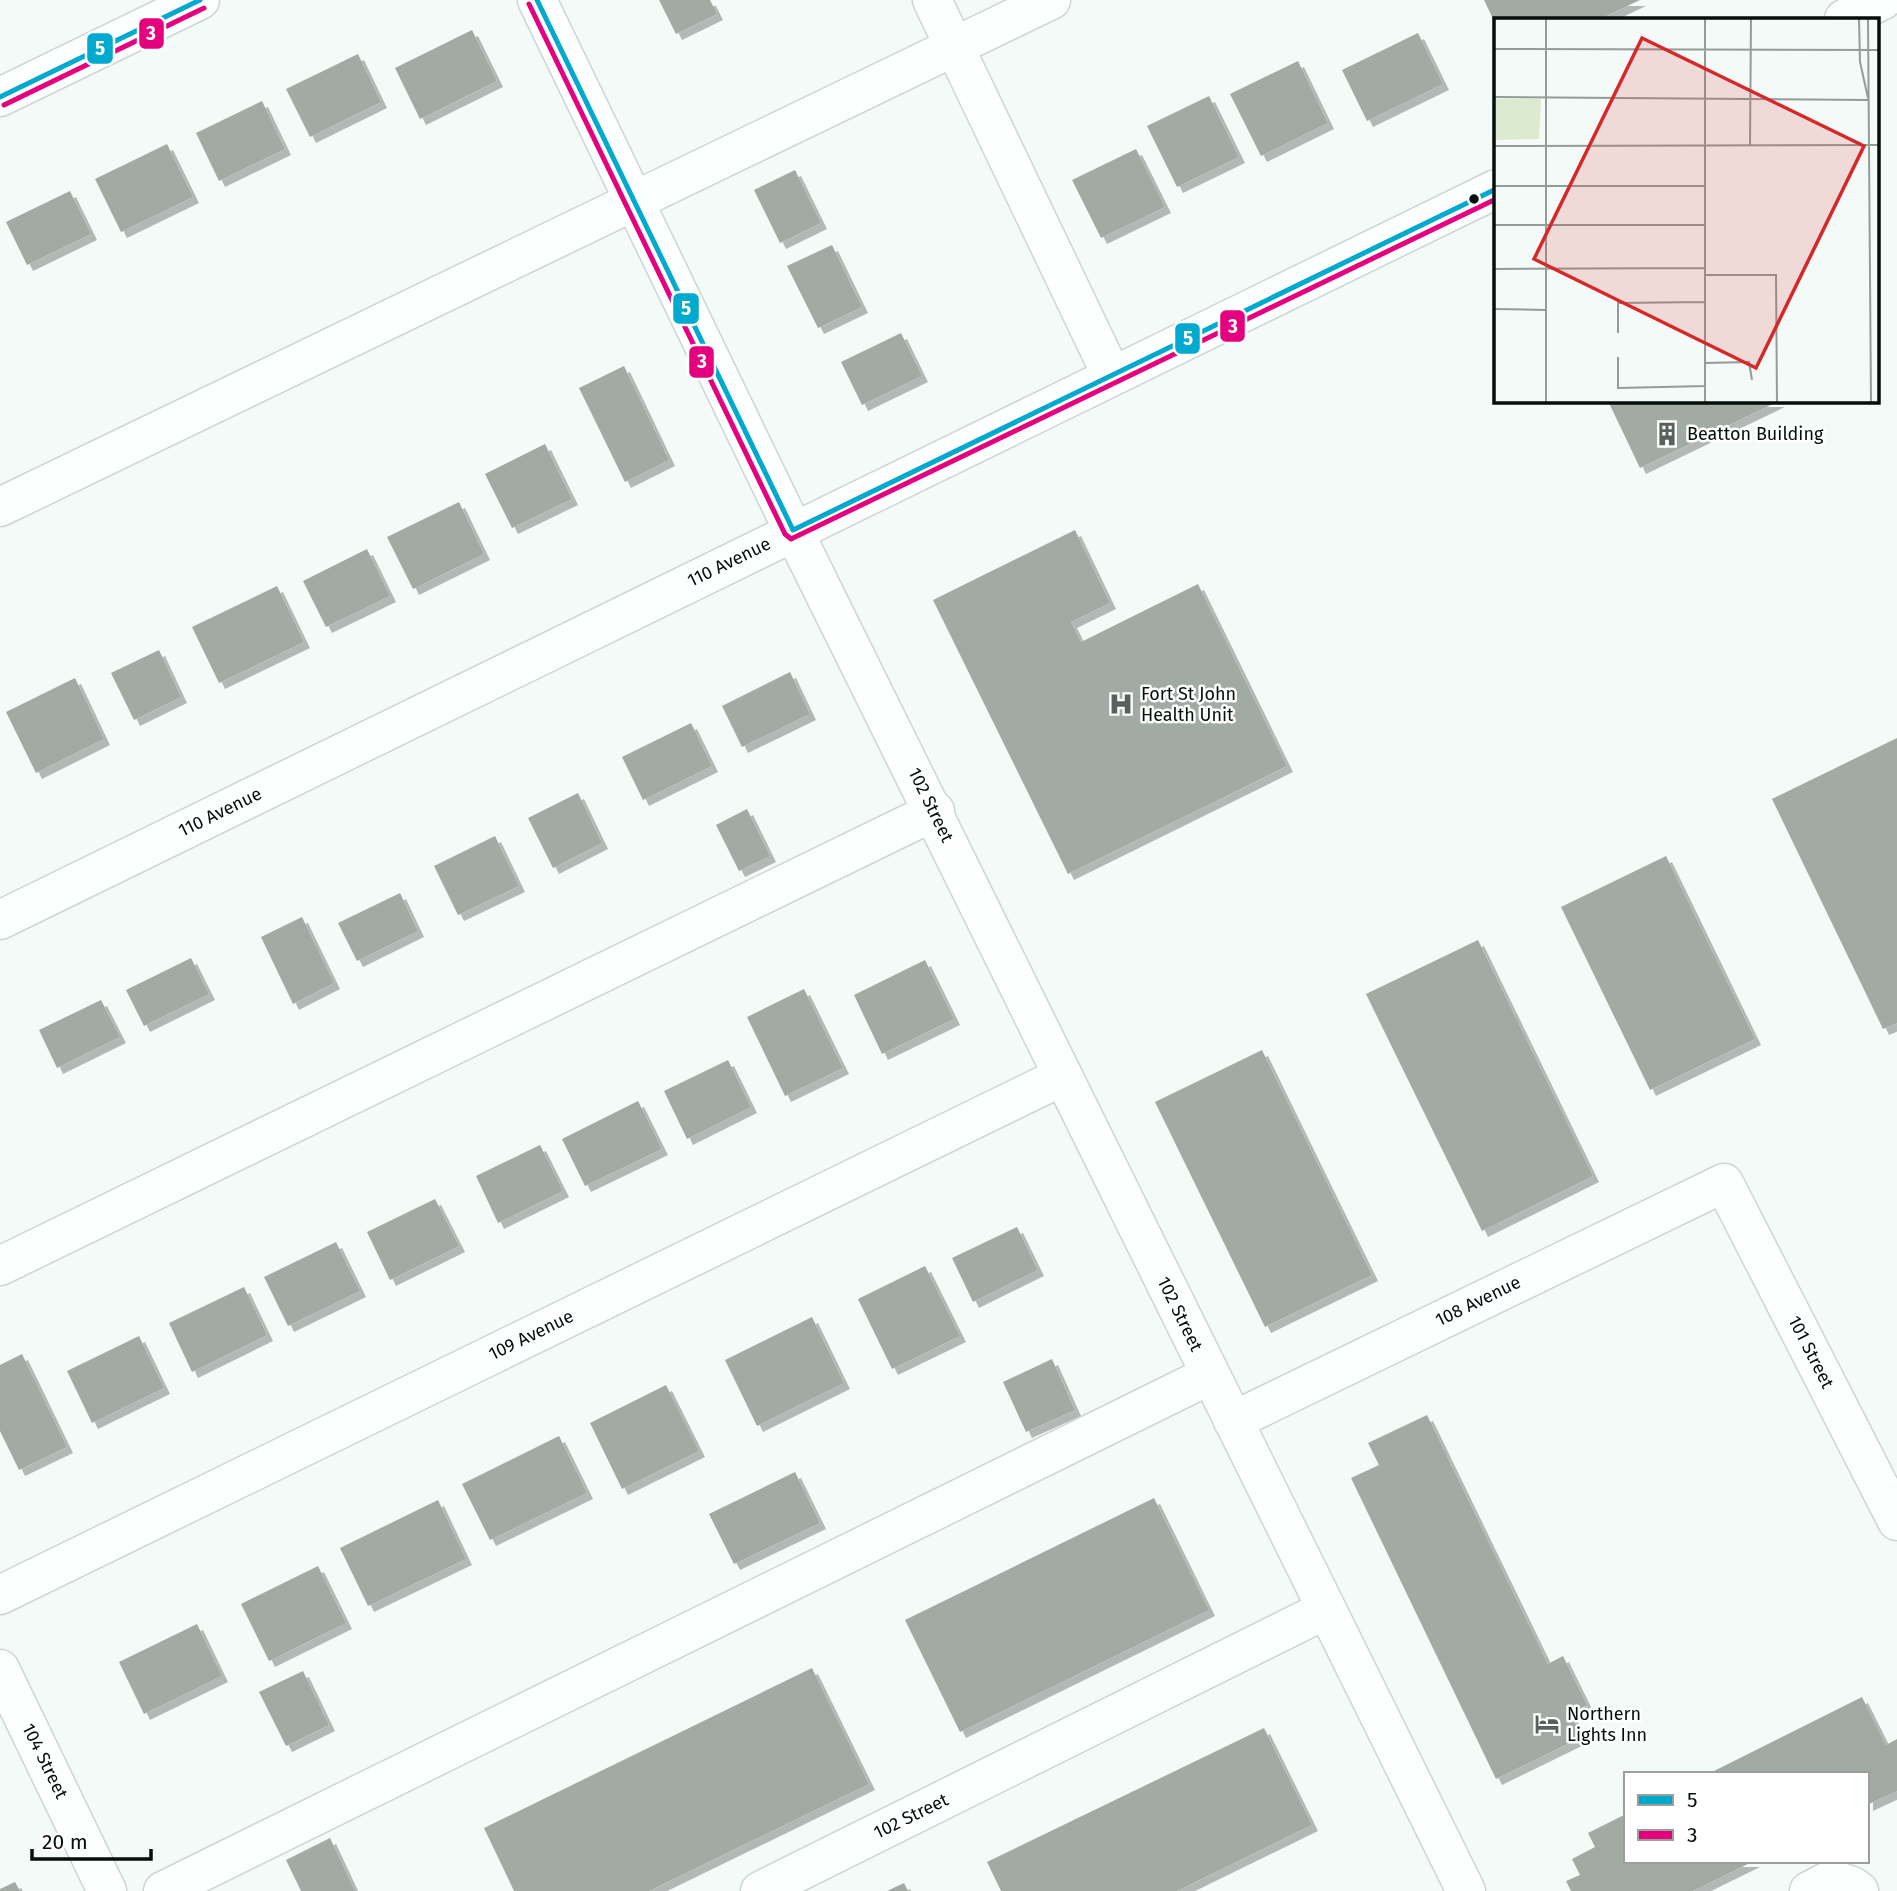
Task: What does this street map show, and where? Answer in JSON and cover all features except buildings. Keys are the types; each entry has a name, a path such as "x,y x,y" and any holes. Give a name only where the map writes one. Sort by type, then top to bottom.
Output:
{"street":[{"path":"0,97 200,0"},
{"name":"102 Street","path":"537,0 793,530 935,811 1325,1610 1466,1891"},
{"path":"933,0 1112,376"},
{"path":"0,508 1051,0"},
{"path":"1846,18 1883,0"},
{"name":"110 Avenue","path":"0,920 793,530 1494,190"},
{"path":"0,1266 935,811"},
{"name":"109 Avenue","path":"0,1595 1063,1076"},
{"name":"108 Avenue","path":"1233,1421 1724,1183"},
{"name":"101 Street","path":"1724,1183 1897,1521"},
{"path":"163,1891 1210,1375"},
{"name":"102 Street","path":"760,1891 1325,1610"},
{"name":"104 Street","path":"0,1669 107,1891"},
{"path":"1809,1891 1832,1880 1859,1891"}],"transit line":[{"name":"5","path":"0,97 200,0"},
{"name":"5","path":"537,0 793,530 1494,190"},
{"name":"3","path":"529,4 785,534 791,539 1494,200"},
{"name":"3","path":"4,105 204,8"}],"place":[{"name":"Beatton Building","path":"1667,434"},
{"name":"Fort St John Health Unit","path":"1121,704"},
{"name":"Northern Lights Inn","path":"1547,1724"}]}
